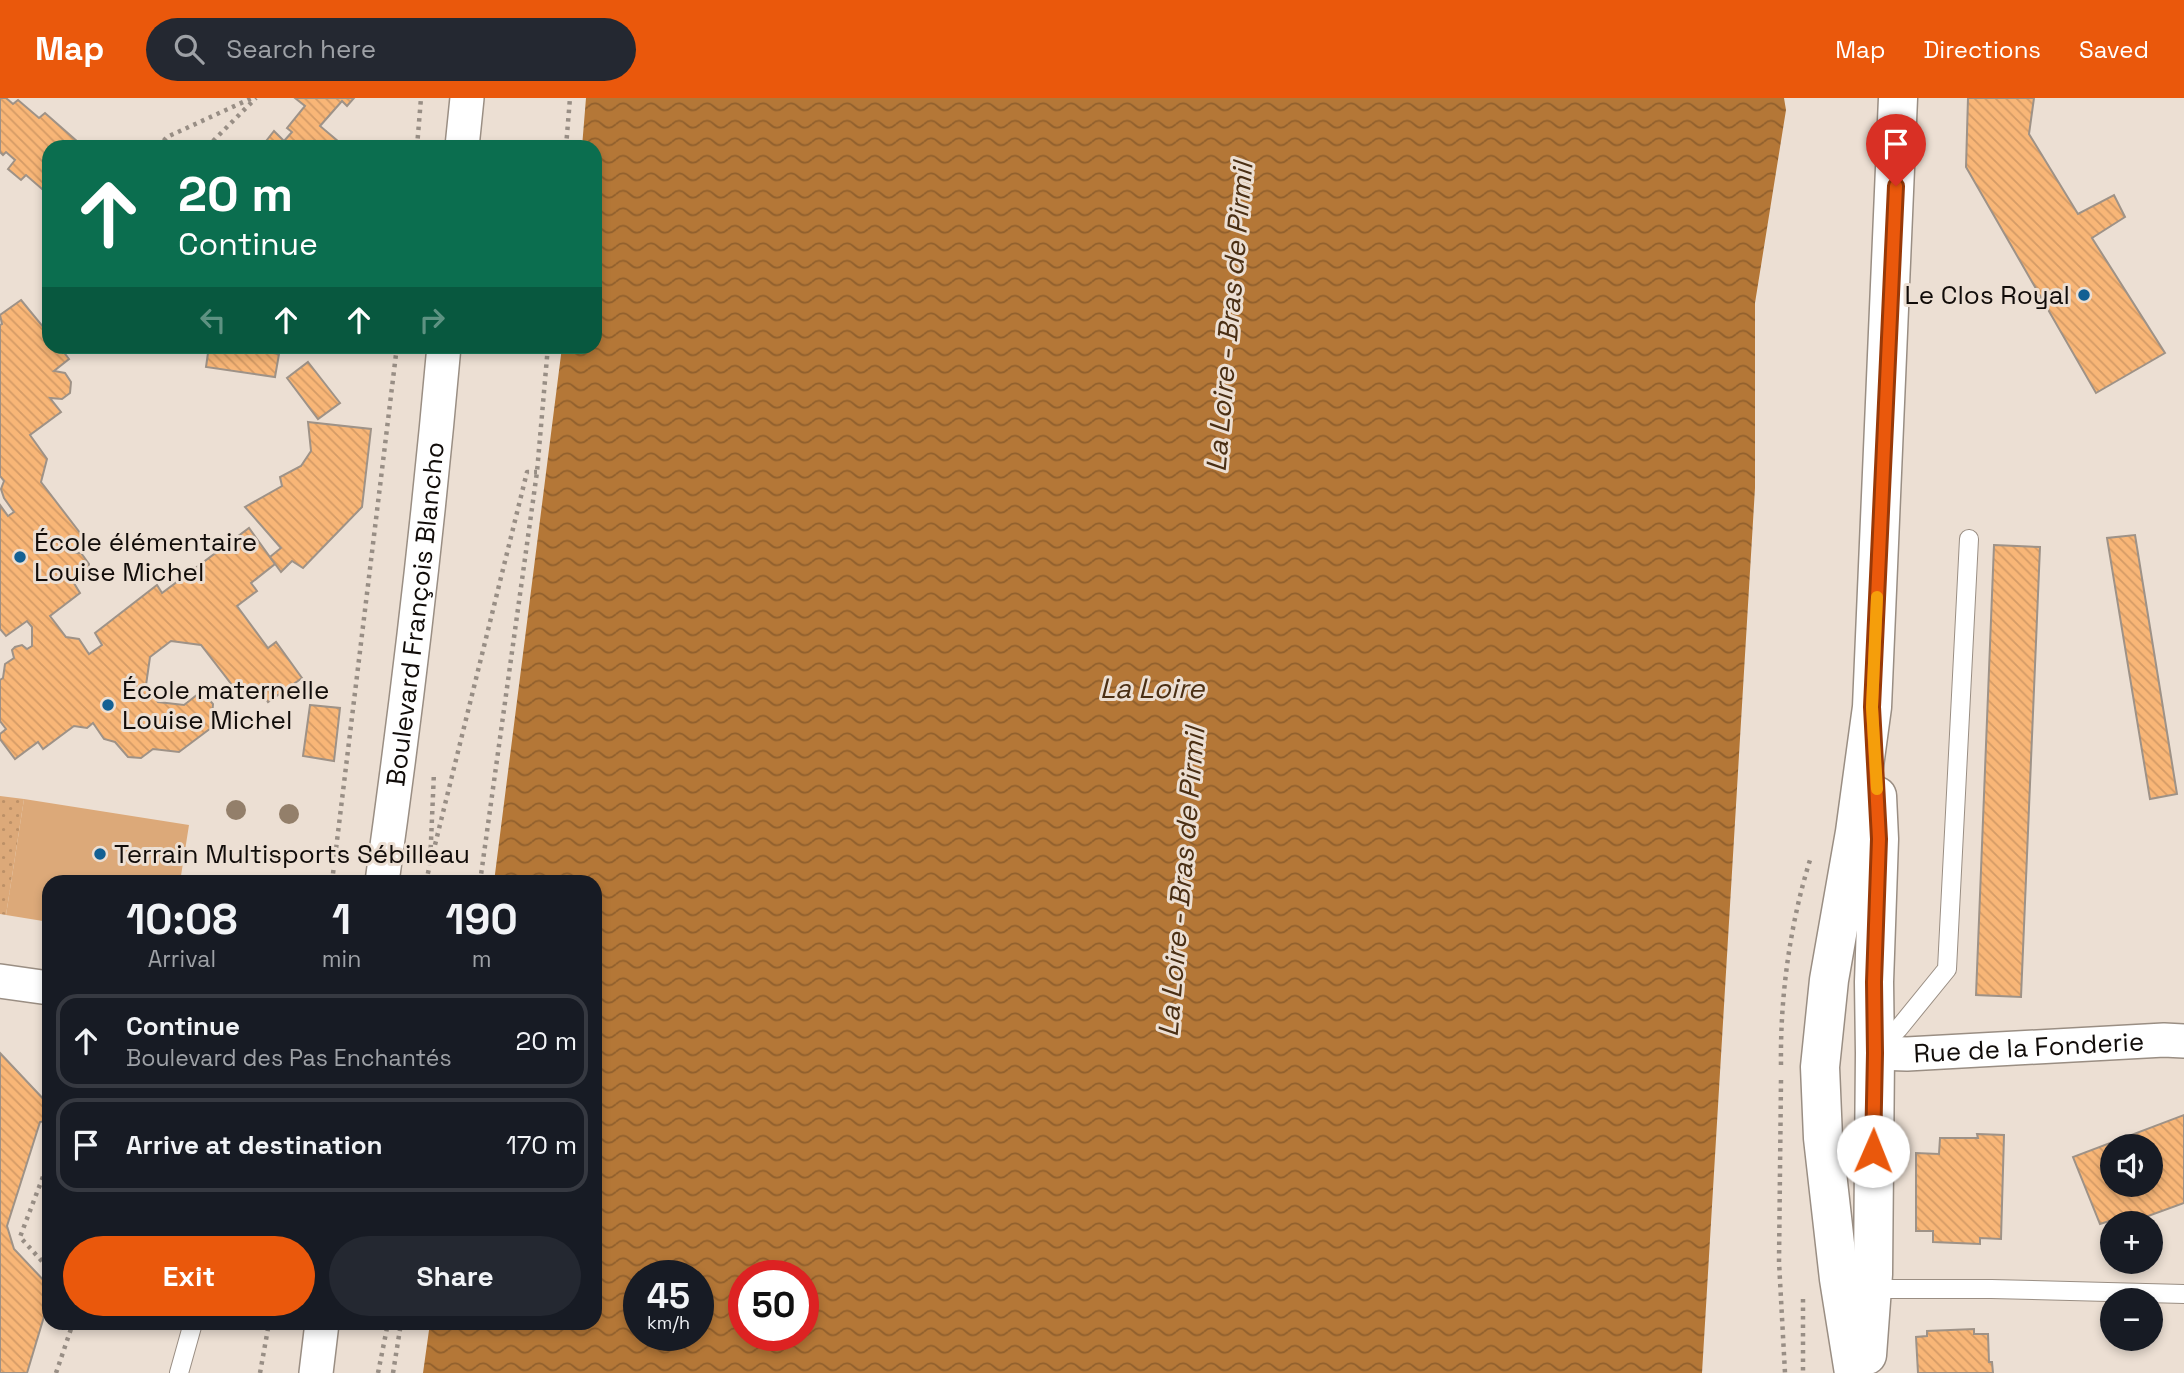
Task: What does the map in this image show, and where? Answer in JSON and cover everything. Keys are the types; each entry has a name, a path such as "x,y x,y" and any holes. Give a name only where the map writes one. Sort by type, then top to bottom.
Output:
{"main road":[{"path":"1854,1373 1839,1279 1822,1122 1821,1067 1829,980 1855,832 1872,707 1898,98"},
{"path":"1865,1373 1871,1289 1874,982 1879,839 1872,707"},
{"path":"1822,1122 1875,1053"}],"street":[{"path":"463,140 467,98"},
{"name":"Boulevard François Blancho","path":"384,869 405,726 443,354"},
{"path":"0,981 42,987"},
{"name":"Rue de la Fonderie","path":"1875,1053 1908,1054 2184,1041"},
{"path":"316,1373 321,1330"}],"lane":[{"path":"1875,1053 1947,969 1969,539"},
{"path":"1871,1289 2184,1294"},
{"path":"179,1373 191,1330"}],"path":[{"path":"164,140 254,98"},
{"path":"214,140 254,98"},
{"path":"418,140 421,98"},
{"path":"567,140 570,98"},
{"path":"333,875 396,354"},
{"path":"481,875 537,472 547,354"},
{"path":"384,869 430,864 527,472 537,472"},
{"path":"42,1179 20,1237 42,1261"},
{"path":"56,1373 71,1330"},
{"path":"260,1373 268,1330"},
{"path":"378,1373 387,1330"},
{"path":"393,1373 400,1330"}],"shaded area":[{"path":"0,796 24,799 6,915 0,914"},
{"name":"Terrain Multisports Sébilleau","path":"24,799 189,825 181,875 42,875 42,921 6,915"}],"water":[{"name":"La Loire","path":"586,98 1784,98 1786,110 1755,303 1755,488 1702,1373 423,1373 429,1330 602,1330 602,875 495,875 561,354 602,354 602,140 583,140"}],"building":[{"path":"0,98 6,98 13,104 18,100 39,118 45,113 76,140 42,140 42,189 26,175 21,180 8,169 15,160 6,152 3,155 0,152"},
{"path":"295,98 354,98 347,106 342,101 320,126 337,140 285,140 292,132 287,128 305,106"},
{"name":"Le Clos Royal","path":"1968,98 2034,98 2029,134 2078,214 2114,195 2125,217 2092,238 2165,353 2096,393 1966,167"},
{"path":"274,131 283,140 267,140"},
{"path":"21,300 42,326 42,354 65,354 69,359 54,371 65,373 71,382 70,393 62,399 50,398 61,412 30,435 47,459 41,482 87,542 74,553 81,553 89,564 88,574 80,581 72,580 80,593 50,616 66,637 79,639 89,654 102,645 95,633 157,585 162,593 249,528 275,564 251,583 257,591 237,606 268,648 276,642 302,678 268,702 257,687 251,693 236,690 201,645 171,641 150,657 146,685 158,702 184,705 202,691 213,704 211,728 179,752 153,749 141,758 128,757 115,742 104,739 93,723 87,728 74,726 43,749 38,742 15,759 0,739 0,734 6,729 0,721 0,680 3,678 5,664 14,658 12,650 22,645 27,649 32,646 32,627 27,621 6,636 0,629 0,505 8,516 14,512 4,498 1,489 4,481 0,476 0,315"},
{"path":"208,354 279,354 275,377 206,367"},
{"path":"308,362 340,403 318,419 287,378"},
{"path":"308,422 371,429 362,507 303,568 292,561 281,572 270,557 281,548 245,507 282,486 280,477 301,466 311,451"},
{"path":"2135,535 2177,794 2150,799 2107,538"},
{"path":"1994,545 2040,547 2021,997 1976,995"},
{"path":"310,705 340,708 334,761 303,756"},
{"path":"0,1053 42,1098 42,1122 7,1226 14,1249 42,1279 42,1323 27,1373 0,1373"},
{"path":"2184,1115 2184,1203 2162,1211 2100,1211 2100,1224 2073,1157 2100,1147 2100,1197 2163,1197 2163,1134 2134,1134"},
{"path":"1977,1134 2004,1135 2001,1239 1980,1238 1980,1244 1933,1242 1933,1231 1916,1231 1916,1153 1939,1154 1940,1138 1978,1138"},
{"path":"1974,1329 1974,1334 1988,1334 1989,1362 1992,1362 1993,1373 1918,1373 1916,1337 1927,1336 1927,1331"}],"slow traffic":[{"path":"1877,597 1872,707 1877,789"}],"place":[{"name":"Le Clos Royal","path":"2084,295"},
{"name":"École élémentaire Louise Michel","path":"20,557"},
{"name":"École maternelle Louise Michel","path":"108,705"},
{"name":"Terrain Multisports Sébilleau","path":"100,854"}],"route":[{"path":"1873,1151 1874,982 1879,839 1872,707 1896,186"}],"water label":[{"name":"La Loire - Bras de Pirmil","path":"1229,317"},
{"name":"La Loire - Bras de Pirmil","path":"1181,882"}]}
